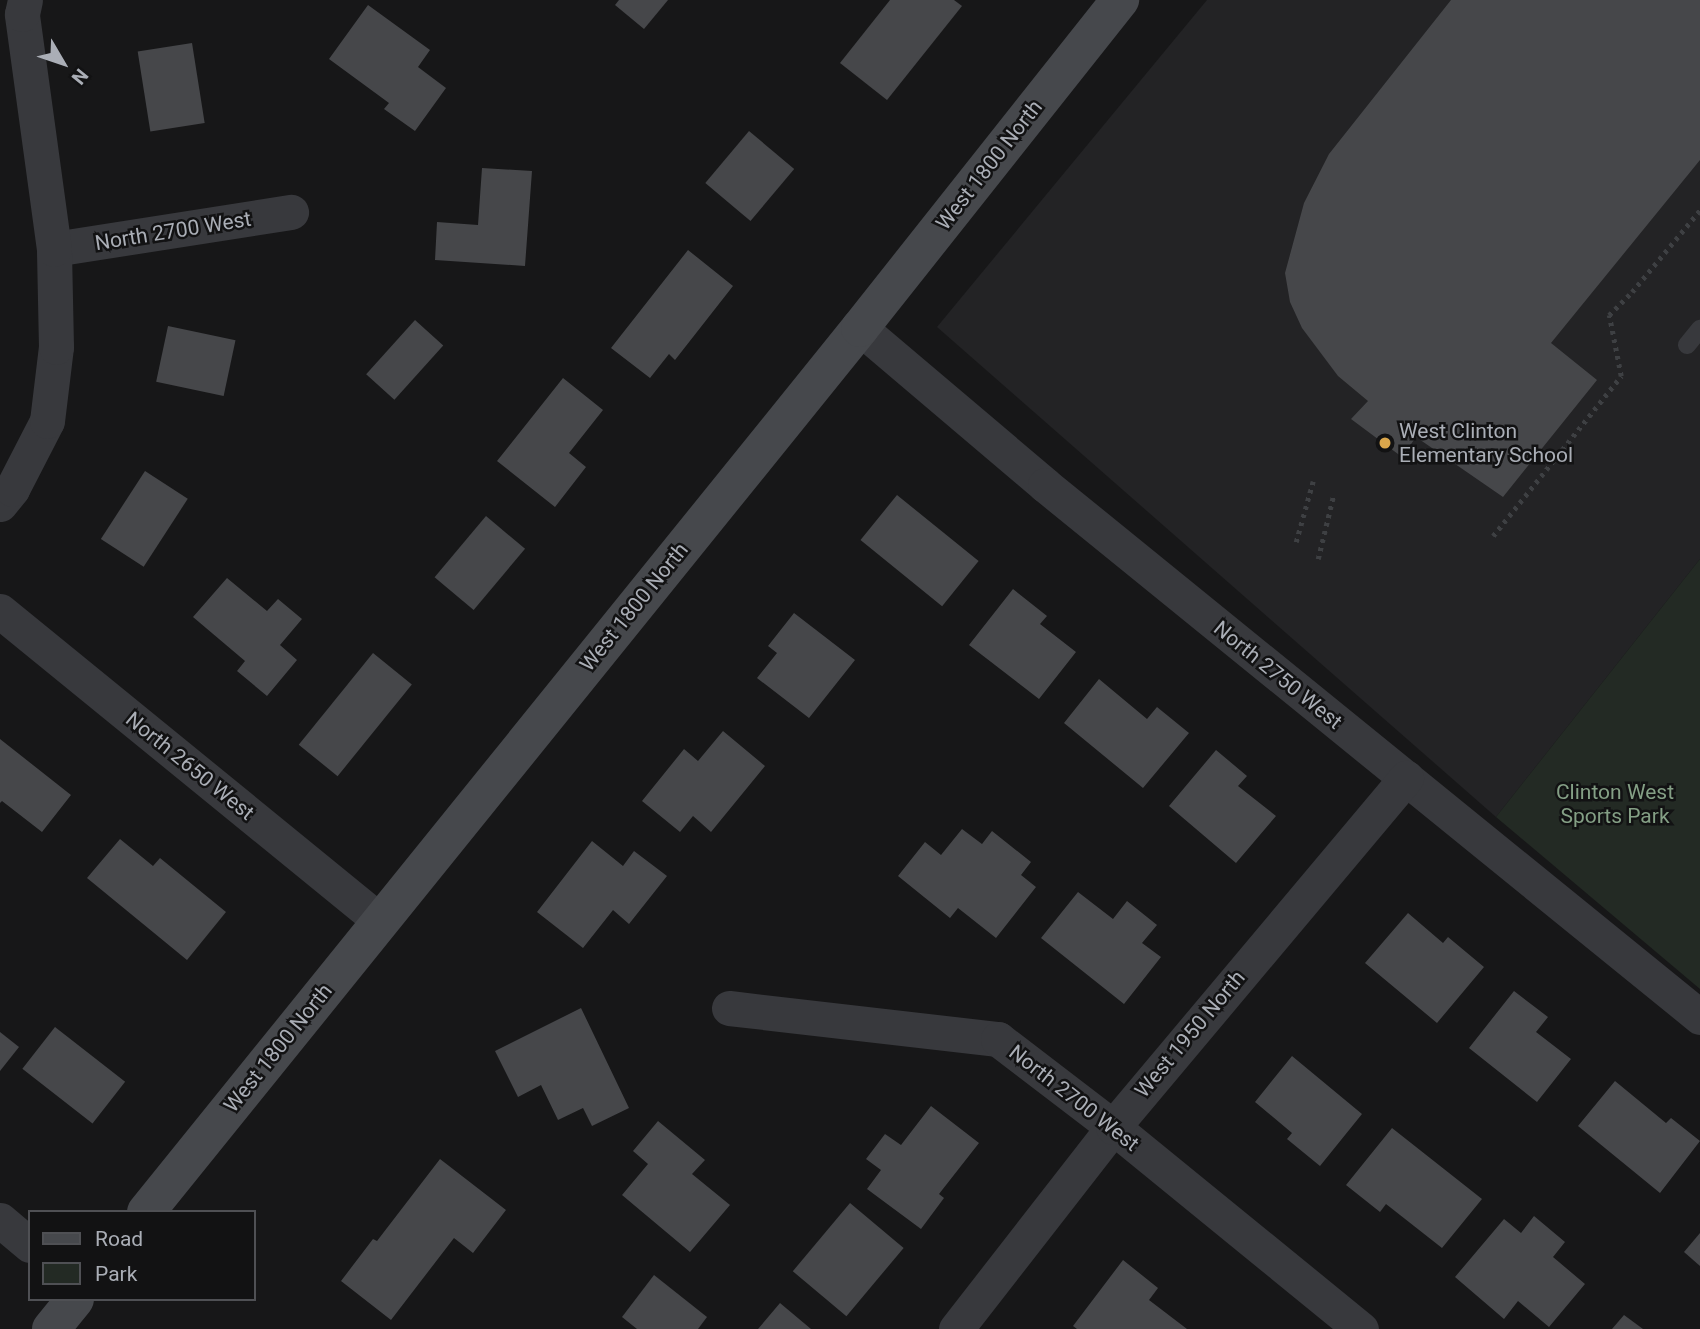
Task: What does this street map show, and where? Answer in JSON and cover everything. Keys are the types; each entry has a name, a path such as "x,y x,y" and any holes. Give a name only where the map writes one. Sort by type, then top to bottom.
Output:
{"main road":[{"name":"West 1800 North","path":"148,1210 860,328 1120,0"},
{"path":"51,1329 73,1301"}],"street":[{"path":"0,503 12,489 47,421 57,347 54,249 22,14 25,0"},
{"name":"North 2700 West","path":"54,249 292,212"},
{"name":"North 2750 West","path":"860,328 1045,485 1700,1017"},
{"name":"North 2650 West","path":"0,611 380,921"},
{"name":"West 1950 North","path":"956,1329 1113,1127 1406,778"},
{"name":"North 2700 West","path":"729,1008 998,1039 1113,1127 1361,1329"},
{"path":"0,1220 28,1243"}],"lane":[{"path":"1687,345 1700,329"}],"path":[{"path":"1493,536 1621,376 1609,315 1632,292 1700,210"},
{"path":"1296,542 1314,481"},
{"path":"1318,559 1333,497"}],"shaded area":[{"name":"West Clinton Elementary School","path":"1207,0 1700,0 1700,559 1496,817 937,327"}],"green space":[{"name":"Clinton West Sports Park","path":"1700,559 1700,989 1496,817"}],"building":[{"path":"619,0 668,0 644,29 615,5"},
{"path":"890,0 954,0 962,6 887,100 840,63"},
{"path":"1451,0 1700,0 1700,160 1551,343 1597,380 1503,497 1416,437 1402,457 1351,419 1368,401 1338,376 1302,328 1290,302 1285,273 1304,203 1329,154"},
{"path":"368,5 430,50 418,67 446,88 415,131 384,109 389,103 329,59"},
{"path":"192,43 205,123 150,132 138,52"},
{"path":"749,131 794,169 750,221 705,183"},
{"path":"482,168 532,171 525,266 435,260 437,222 478,225"},
{"path":"688,250 733,286 675,360 669,354 650,378 611,348"},
{"path":"415,320 443,345 394,400 366,374"},
{"path":"168,326 235,340 224,396 156,382"},
{"path":"563,378 603,410 569,453 586,467 555,507 497,461"},
{"path":"145,471 188,499 144,567 101,539"},
{"path":"897,495 979,561 942,606 860,540"},
{"path":"486,516 525,549 474,610 435,577"},
{"path":"227,578 267,611 278,599 302,619 280,645 297,660 267,696 237,671 245,661 193,617"},
{"path":"1013,589 1047,616 1040,624 1076,652 1039,699 969,645"},
{"path":"794,613 855,660 809,718 757,678 777,653 768,646"},
{"path":"373,653 412,684 338,776 299,745"},
{"path":"1099,679 1147,719 1157,707 1189,733 1143,788 1064,723"},
{"path":"723,731 765,766 711,832 693,816 680,832 642,801 684,749 698,761"},
{"path":"0,739 71,795 42,832 2,801 0,803"},
{"path":"1216,750 1247,776 1238,786 1276,816 1236,863 1169,806"},
{"path":"962,829 982,844 992,831 1031,862 1021,875 1036,887 996,938 958,908 950,918 898,876 925,842 941,855"},
{"path":"120,839 153,866 160,858 226,912 187,960 87,878"},
{"path":"592,841 623,866 634,851 667,876 629,924 613,910 583,948 537,912"},
{"path":"1078,892 1113,919 1127,901 1157,925 1142,943 1161,957 1124,1004 1041,938"},
{"path":"1408,913 1443,943 1448,937 1484,967 1437,1023 1365,963"},
{"path":"1514,991 1548,1017 1536,1032 1571,1059 1537,1102 1469,1048"},
{"path":"581,1008 629,1108 592,1126 583,1108 558,1120 541,1085 518,1097 495,1051"},
{"path":"55,1027 125,1082 93,1124 22,1069"},
{"path":"0,1032 19,1047 0,1071"},
{"path":"1292,1056 1362,1114 1320,1166 1287,1139 1292,1133 1255,1102"},
{"path":"1615,1081 1666,1123 1671,1118 1700,1141 1660,1193 1578,1126"},
{"path":"931,1106 979,1143 939,1194 944,1198 921,1229 867,1189 881,1170 866,1159 885,1134 901,1145"},
{"path":"658,1121 705,1160 692,1174 730,1205 690,1252 622,1195 648,1164 633,1151"},
{"path":"1392,1128 1482,1199 1442,1248 1386,1204 1380,1212 1346,1185"},
{"path":"440,1159 506,1210 473,1253 454,1238 391,1320 341,1281 373,1239 377,1241"},
{"path":"850,1203 904,1248 846,1316 793,1271"},
{"path":"1534,1216 1565,1242 1553,1257 1585,1284 1549,1327 1518,1301 1504,1319 1455,1277 1504,1219 1521,1233"},
{"path":"1700,1233 1700,1266 1684,1252"},
{"path":"1123,1260 1158,1288 1149,1300 1187,1329 1077,1329 1073,1326"},
{"path":"654,1275 707,1317 698,1329 637,1329 622,1317"},
{"path":"780,1303 811,1329 758,1329"},
{"path":"1624,1315 1643,1329 1612,1329"}],"place":[{"name":"West Clinton Elementary School","path":"1385,443"}]}
